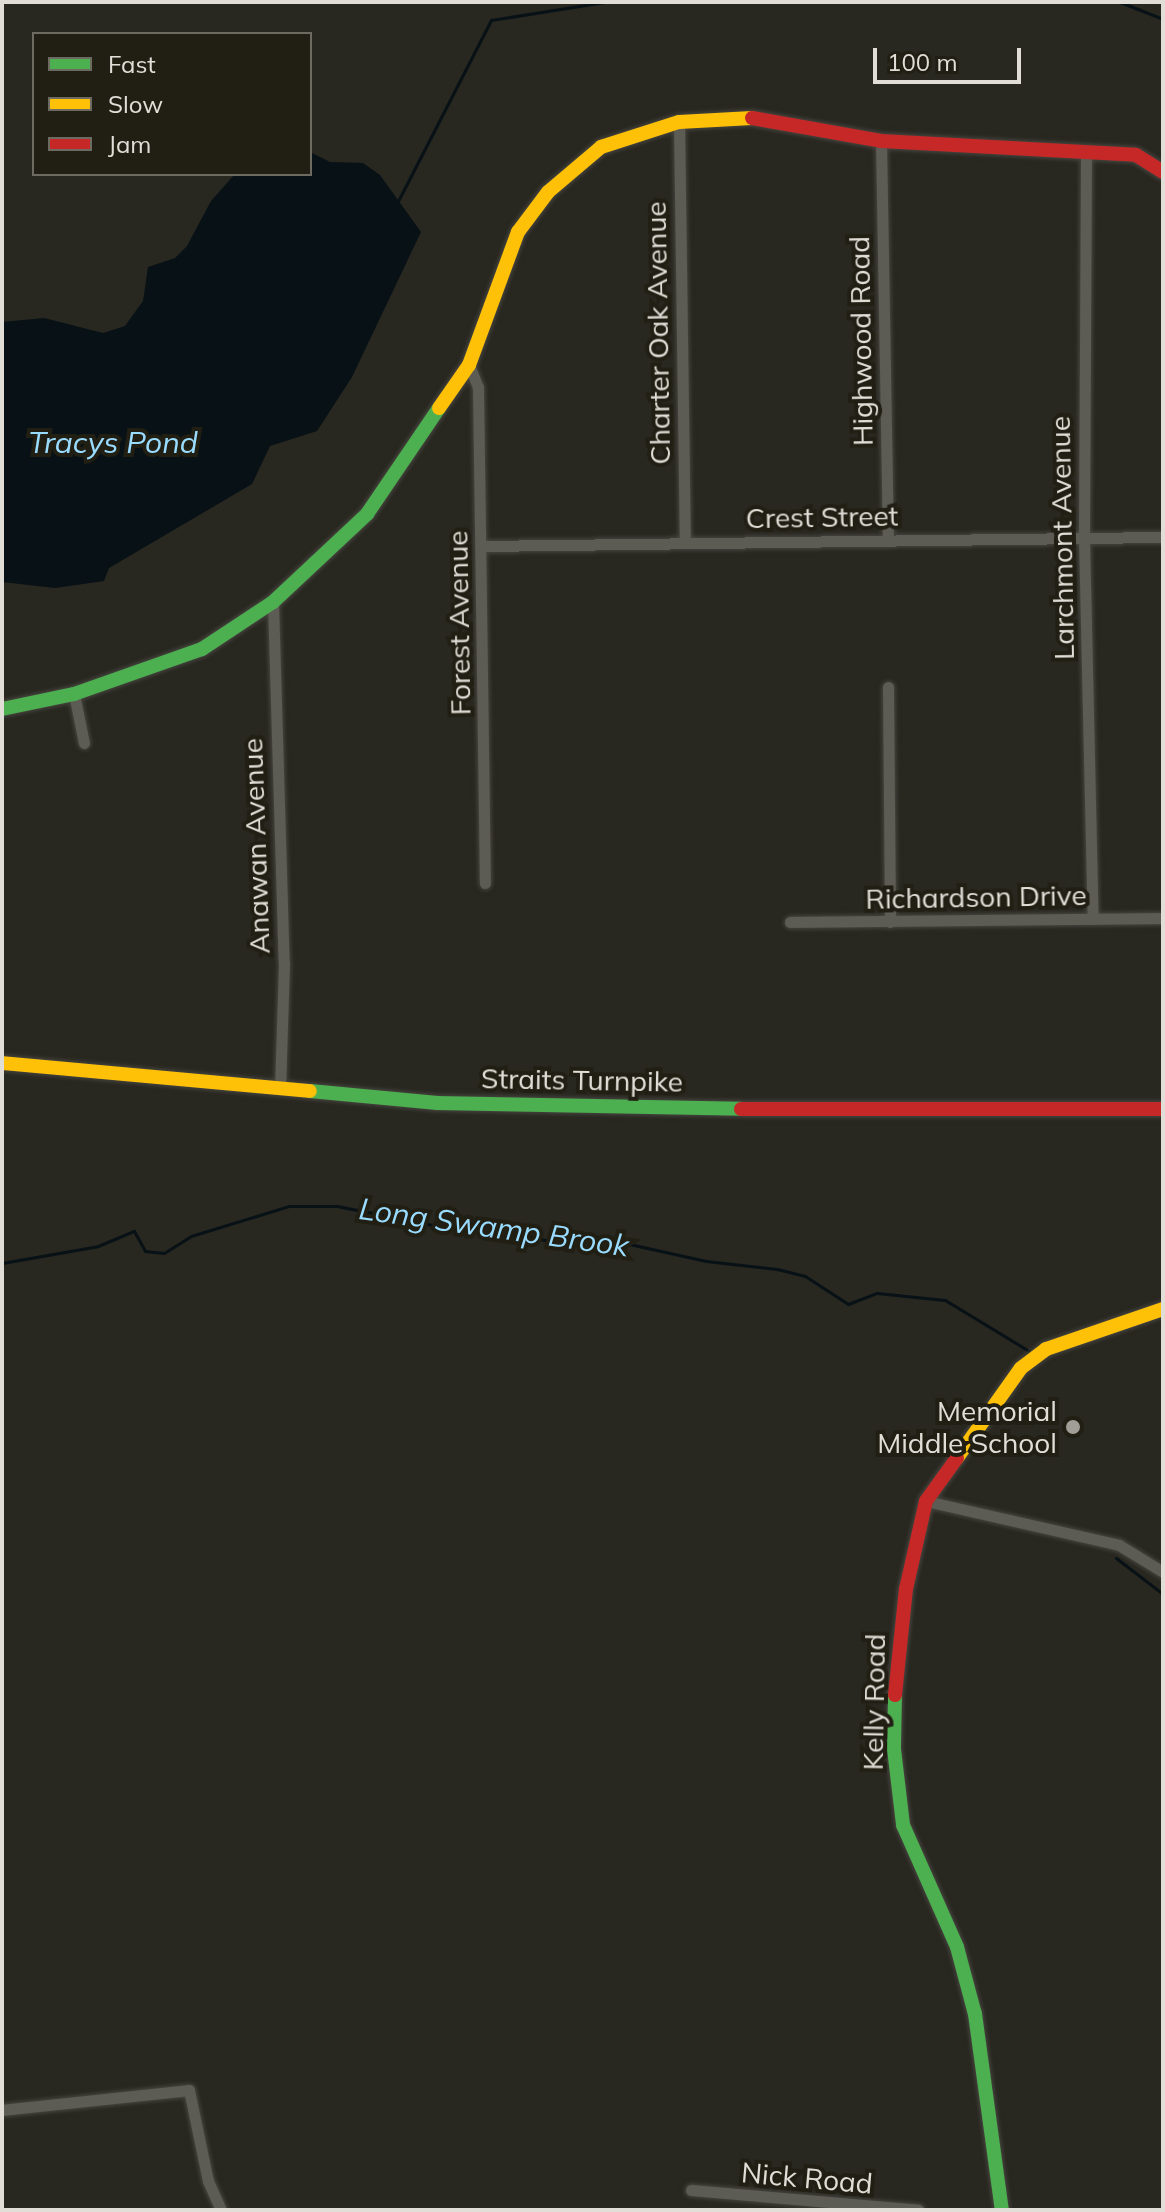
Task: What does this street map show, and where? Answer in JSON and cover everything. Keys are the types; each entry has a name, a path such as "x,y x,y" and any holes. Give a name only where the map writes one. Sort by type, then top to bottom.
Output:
{"street":[{"path":"2,709 74,694 202,649 273,602 367,514 469,365 518,232 548,192 601,147 679,122 735,115 881,141 1086,156 1136,155 1163,172"},
{"name":"Charter Oak Avenue","path":"679,122 685,542"},
{"name":"Highwood Road","path":"881,141 888,540"},
{"name":"Larchmont Avenue","path":"1086,156 1084,537 1093,919"},
{"name":"Forest Avenue","path":"469,365 478,387 485,883"},
{"name":"Crest Street","path":"482,546 1163,537"},
{"name":"Anawan Avenue","path":"273,602 284,963 280,1088"},
{"path":"888,687 890,922"},
{"path":"74,694 84,743"},
{"name":"Richardson Drive","path":"790,922 1163,918"},
{"name":"Straits Turnpike","path":"2,1063 437,1103 685,1109 1163,1109"},
{"name":"Kelly Road","path":"1002,2210 975,2014 957,1947 903,1825 894,1749 896,1665 926,1501 1021,1368 1046,1349 1163,1309"},
{"path":"926,1501 1119,1545 1163,1572"},
{"path":"2,2110 189,2090 208,2181 221,2210"},
{"name":"Nick Road","path":"691,2190 853,2209 918,2210"}],"water":[{"name":"Tracys Pond","path":"312,153 330,162 363,163 380,175 421,232 352,377 317,431 270,446 252,484 109,568 104,581 55,588 2,582 2,322 44,318 103,333 125,326 143,301 148,267 175,258 187,246 211,201 233,176 312,176"}],"waterway":[{"path":"397,203 491,20 605,2"},
{"path":"1120,2 1163,19"},
{"name":"Long Swamp Brook","path":"2,1263 98,1246 134,1231 145,1251 164,1253 191,1236 289,1206 337,1206 437,1226 465,1221 545,1240 584,1234 706,1261 777,1269 805,1276 848,1304 877,1293 945,1300 1032,1353"},
{"name":"Long Swamp Brook","path":"1116,1558 1163,1594"}],"traffic: fast":[{"path":"2,709 74,694 202,649 273,602 367,514 439,408"},
{"path":"310,1091 437,1103 741,1109"},
{"path":"895,1695 894,1749 903,1825 957,1947 975,2014 1002,2210"}],"traffic: slow":[{"path":"439,408 469,365 518,232 548,192 601,147 679,122 752,118"},
{"path":"2,1063 310,1091"},
{"path":"957,1458 1021,1368 1046,1349 1163,1309"}],"traffic: jam":[{"path":"752,118 881,141 1136,155 1163,172"},
{"path":"741,1109 1163,1109"},
{"path":"895,1695 906,1589 926,1501 957,1458"}],"place":[{"name":"Memorial Middle School","path":"1073,1427"}]}
